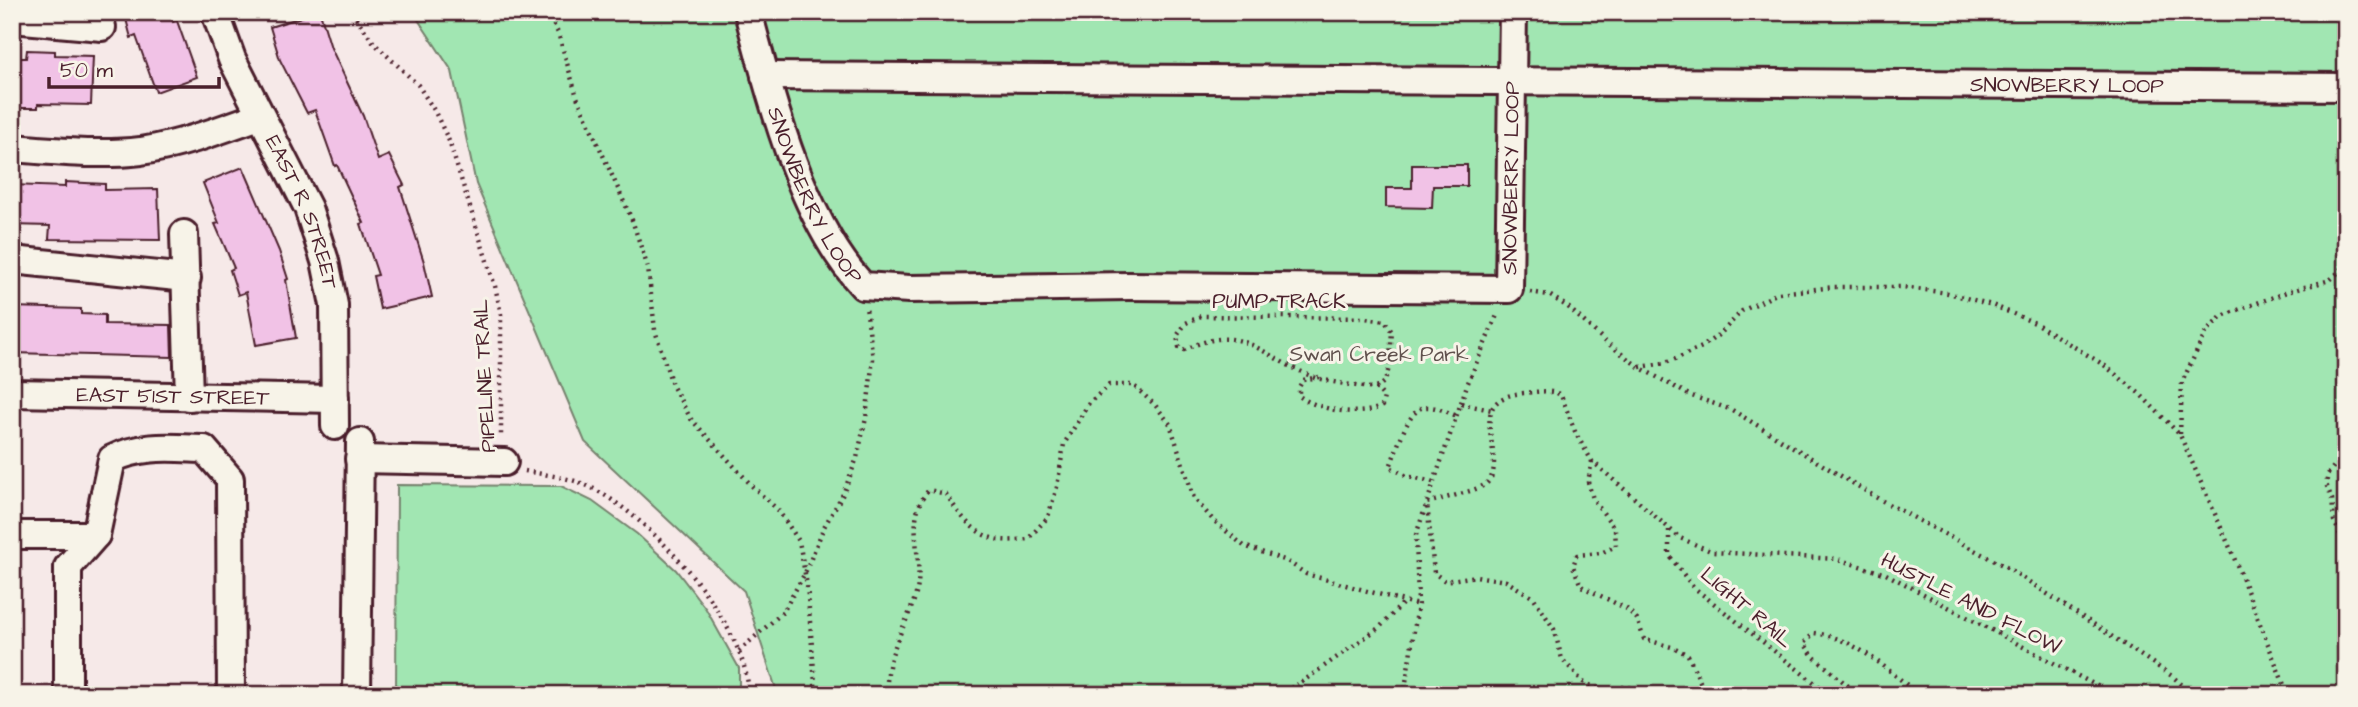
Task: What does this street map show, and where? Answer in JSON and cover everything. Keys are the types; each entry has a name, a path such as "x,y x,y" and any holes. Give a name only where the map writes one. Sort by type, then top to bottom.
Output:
{"street":[{"name":"EAST R STREET","path":"215,12 232,59 259,116 308,208 325,261 334,304 335,426"},
{"name":"SNOWBERRY LOOP","path":"748,12 787,147 822,225 863,286 900,289 1129,286 1509,289 1512,82 2346,87"},
{"path":"765,76 1512,82 1513,12"},
{"path":"12,19 57,18 102,27"},
{"path":"12,148 91,153 140,151 196,138 259,116"},
{"path":"184,234 189,397"},
{"path":"12,260 187,278"},
{"name":"EAST 51ST STREET","path":"12,393 335,399"},
{"path":"68,695 68,567 96,535 112,459 129,450 155,447 204,449 230,479 231,695"},
{"path":"357,695 360,450 504,462"},
{"path":"12,535 96,535"}],"path":[{"name":"PIPELINE TRAIL","path":"352,12 374,43 418,85 449,141 495,286 500,314 501,451 504,462 516,470 587,486 626,512 667,546 705,592 739,651 744,662 749,695"},
{"path":"547,12 558,33 577,97 632,220 648,268 654,330 672,385 691,419 778,510 799,541 805,573 816,695"},
{"path":"2327,12 2346,20"},
{"path":"2180,435 2182,382 2206,332 2222,316 2287,292 2330,280 2346,265"},
{"path":"739,651 783,612 843,494 857,458 866,418 873,359 863,286"},
{"path":"1640,367 1666,363 1702,347 1721,333 1742,311 1777,293 1834,287 1902,287 1948,293 1992,305 2035,324 2104,365 2140,394 2180,435 2231,550 2288,695"},
{"path":"1404,695 1418,605 1416,535 1461,404 1509,289 1549,295 1568,307 1606,342 1640,367 1689,395 1732,410 1879,499 2008,569 2172,676 2194,695"},
{"name":"PUMP TRACK","path":"1201,316 1365,318 1385,321 1392,332 1389,368 1385,381 1379,386 1368,388 1306,374 1246,341 1205,340 1184,350 1179,347 1177,336 1186,323 1201,316"},
{"path":"1319,377 1303,380 1299,387 1299,396 1325,408 1373,411 1382,406 1384,397 1377,389 1368,388"},
{"path":"886,695 892,654 917,590 915,521 919,501 929,490 946,494 958,513 975,529 999,540 1028,539 1048,517 1057,487 1064,444 1089,403 1109,384 1133,384 1155,405 1170,424 1195,498 1213,520 1244,547 1287,561 1306,574 1418,605"},
{"name":"HUSTLE AND FLOW","path":"1492,410 1501,399 1511,394 1546,391 1562,395 1576,434 1592,461 1679,538 1713,552 1838,559 1886,574 2114,695"},
{"path":"1427,502 1482,488 1490,480 1496,466 1490,433 1492,410 1461,404"},
{"path":"1433,482 1407,476 1390,467 1413,413 1423,407 1440,409 1457,416"},
{"path":"2346,450 2329,474 2326,484 2332,499 2334,522 2346,547"},
{"path":"1592,461 1588,482 1594,499 1615,529 1616,546 1601,553 1577,555 1573,566 1581,586 1627,610 1637,619 1644,639 1675,648 1688,655 1702,687 1726,695"},
{"path":"1427,502 1434,573 1445,581 1476,576 1506,581 1534,598 1554,629 1562,659 1583,681 1605,692 1622,687 1637,688 1641,695"},
{"name":"LIGHT RAIL","path":"1669,529 1669,555 1693,587 1829,695"},
{"path":"2346,588 2342,615 2346,665"},
{"path":"1279,695 1380,627 1405,601"},
{"path":"1859,695 1813,656 1804,643 1814,633 1831,635 1854,646 1920,695"},
{"path":"1297,695 1299,684"}],"green space":[{"name":"Swan Creek Park","path":"413,12 2346,12 2346,695 778,695 744,591 585,442 476,184 452,71"},
{"path":"397,485 561,486 592,501 637,534 676,570 706,609 739,668 739,695 396,695"}],"building":[{"path":"150,12 170,12 173,22 177,21 197,77 156,92 136,36 131,38 126,19"},
{"path":"320,12 331,48 363,116 378,160 389,155 404,185 400,187 432,297 380,309 373,276 378,275 361,224 364,223 337,165 335,166 315,110 307,113 280,60 270,27"},
{"path":"27,50 55,51 55,55 93,56 91,105 38,104 38,108 12,108 12,58 26,58"},
{"path":"1412,165 1467,165 1467,186 1433,186 1432,208 1386,207 1386,188 1412,188"},
{"path":"243,167 288,279 286,280 296,338 256,345 246,292 238,295 230,270 234,268 215,224 219,223 203,183"},
{"path":"65,182 105,184 105,190 158,189 160,240 49,239 50,226 12,225 12,185 65,187"},
{"path":"12,307 81,309 81,314 105,315 105,324 171,325 172,357 12,353"}]}
